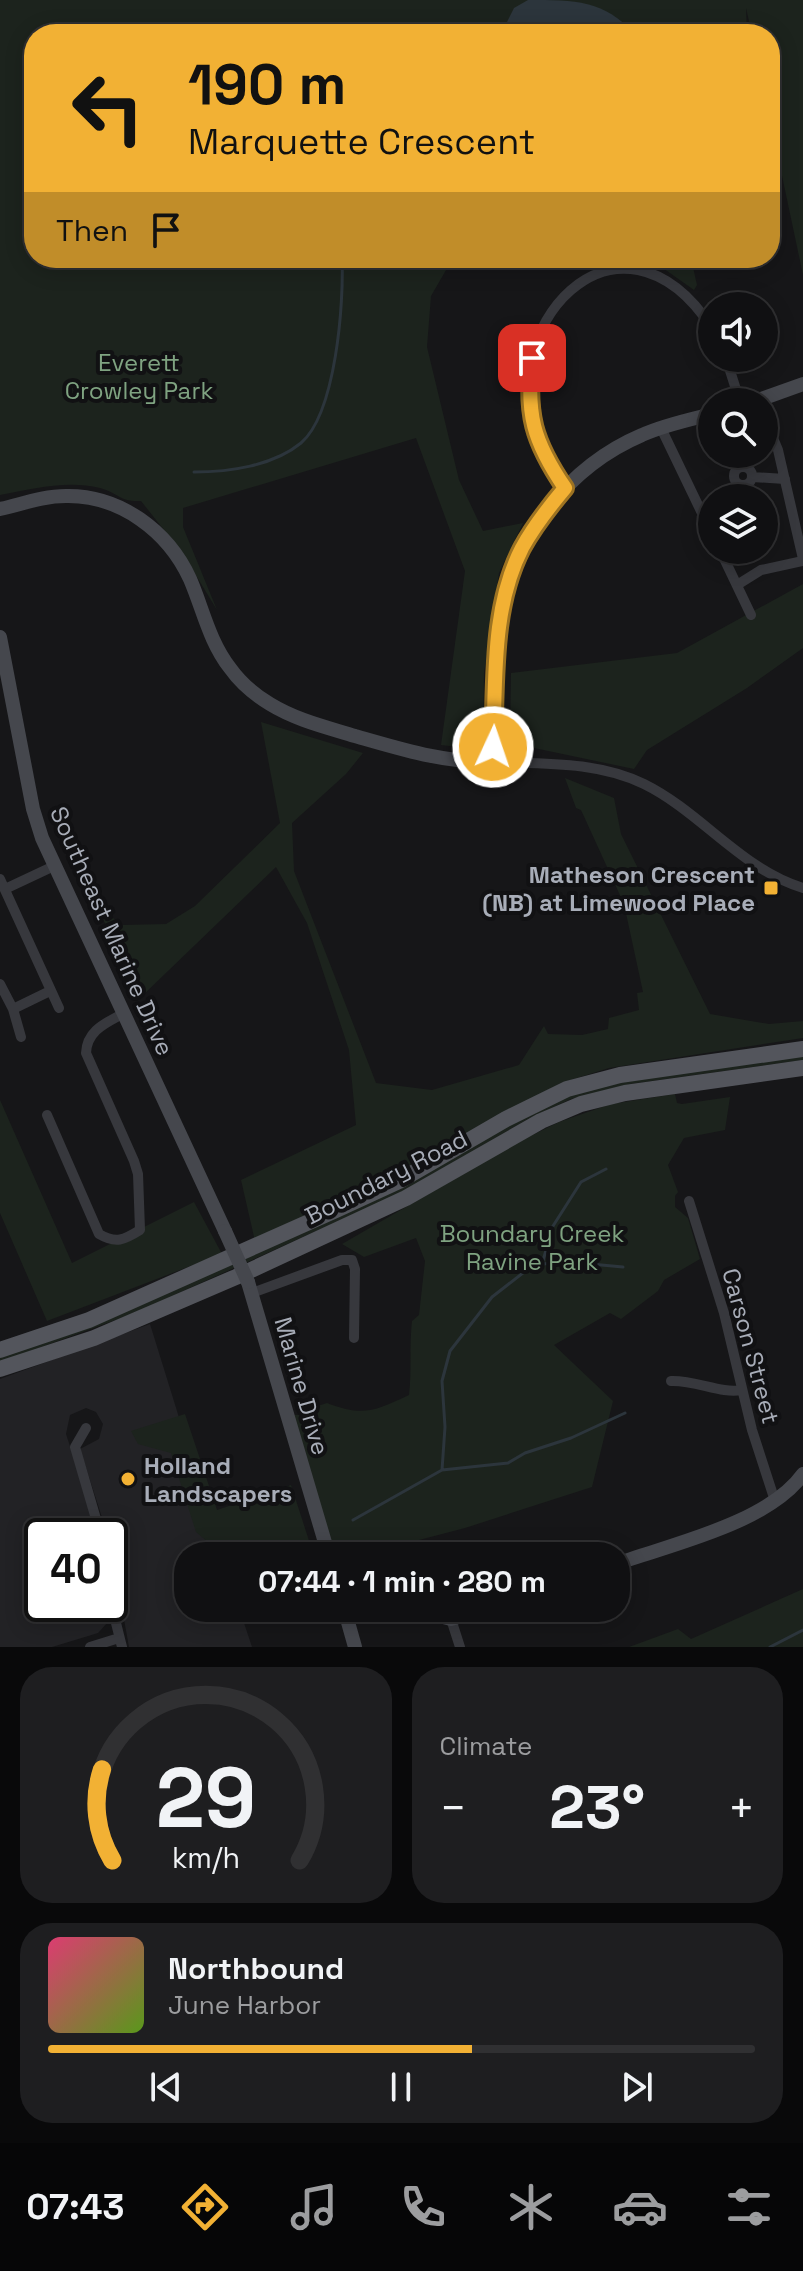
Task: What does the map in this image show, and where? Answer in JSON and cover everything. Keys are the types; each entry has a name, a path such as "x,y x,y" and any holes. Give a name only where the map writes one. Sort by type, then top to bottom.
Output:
{"main road":[{"name":"Boundary Road","path":"0,1350 89,1320 399,1181 506,1119 567,1089 620,1075 803,1049"},
{"name":"Boundary Road","path":"0,1369 94,1338 236,1277 406,1198 541,1121 581,1104 625,1093 803,1068"}],"street":[{"path":"565,488 542,452 532,422 528,393 539,332 552,310 586,278 605,270 627,268 668,281 686,295 698,310"},
{"path":"778,393 803,384"},
{"path":"492,762 501,613 522,549 541,517 565,488 598,459 622,444 661,428 698,418"},
{"path":"661,428 698,505"},
{"path":"737,585 761,570 803,560 778,450"},
{"path":"752,477 785,479"},
{"path":"0,509 65,496 95,499 126,510 144,521 173,551 190,579 216,648 230,669 253,693 290,715 428,757 591,767 621,774 667,798 777,879 803,888"},
{"path":"727,564 751,615"},
{"name":"Southeast Marine Drive","path":"0,637 33,809 54,866 225,1231"},
{"path":"54,866 2,884 59,1008"},
{"path":"0,984 13,1009 21,1037"},
{"path":"13,1009 50,991"},
{"path":"47,1115 99,1234 111,1241 123,1240 140,1230 138,1174 86,1053 86,1042 97,1027 124,1013"},
{"name":"Carson Street","path":"689,1201 724,1313 741,1390 775,1501"},
{"name":"Marine Drive","path":"225,1231 250,1288 325,1542"},
{"path":"250,1288 342,1260 352,1260 355,1269 354,1338"},
{"path":"671,1381 696,1382 732,1392 741,1390"},
{"path":"86,1428 75,1447 96,1518"},
{"path":"630,1559 745,1519 791,1489 803,1474"},
{"path":"90,1647 120,1642 115,1622"},
{"path":"348,1622 355,1647"},
{"path":"452,1622 460,1647"}],"shaded area":[{"path":"528,0 575,2 600,8 624,24 506,24 514,8"},
{"path":"150,1324 218,1542 174,1542 174,1622 244,1622 252,1647 129,1647 125,1622 128,1622 128,1518 102,1518 80,1449 99,1439 103,1424 96,1412 86,1408 70,1415 66,1434 93,1518 24,1518 24,1622 107,1623 98,1633 52,1647 0,1647 0,1379"}],"green space":[{"name":"Everett Crowley Park","path":"0,0 803,0 803,275 780,166 780,24 750,24 746,8 747,24 24,24 24,268 447,268 431,296 427,347 459,480 483,531 523,523 499,573 484,673 483,750 441,745 465,571 416,438 183,508 183,527 217,610 183,554 141,501 123,499 100,488 75,485 0,495"},
{"path":"663,268 693,268 697,285 694,290"},
{"path":"803,584 803,648 747,688 647,750 634,769 515,744 510,736 511,673 677,653"},
{"path":"261,722 363,753 346,774 292,823 294,871 376,1083 432,1090 519,1065 544,1026 548,1034 582,1035 608,1029 609,1018 639,1010 637,993 643,992 624,904 581,810 576,808 565,778 614,798 621,834 710,1014 769,1024 803,1021 803,1038 609,1068 561,1083 414,1163 255,1241 241,1180 356,1125 349,1050 307,923 276,867 141,997 97,907 123,925 166,924 195,906 280,823"},
{"path":"803,1054 803,1060 630,1084 571,1099 528,1119 374,1205 132,1314 0,1362 0,1356 57,1336 581,1089"},
{"name":"Boundary Creek Ravine Park","path":"675,1094 677,1103 682,1104 730,1097 725,1130 684,1138 668,1165 678,1192 675,1207 688,1218 700,1259 664,1280 658,1291 621,1319 610,1313 554,1345 613,1401 592,1487 412,1542 331,1542 293,1415 303,1415 302,1411 327,1403 350,1410 369,1410 409,1395 412,1321 419,1315 425,1261 416,1238 364,1257 342,1244 520,1141 559,1122 611,1104"},
{"path":"0,1100 72,1263 194,1202 222,1254 47,1321 0,1213"},
{"path":"185,1414 217,1510 291,1485 309,1542 208,1542 196,1532 171,1453 138,1444 131,1431"},
{"path":"803,1589 803,1647 629,1647 678,1629 691,1639"}],"waterway":[{"path":"194,472 222,471 264,462 290,451 313,428 330,383 335,356 342,268"},
{"path":"542,1264 553,1226 581,1182 606,1169"},
{"path":"442,1470 445,1427 442,1381 450,1351 492,1297 528,1269 542,1264 569,1262 623,1267"},
{"path":"353,1520 442,1470 508,1463 525,1453 571,1438 625,1413"},
{"path":"770,1647 803,1630"}],"place":[{"name":"Matheson Crescent (NB) at Limewood Place","path":"771,888"},
{"name":"Holland Landscapers","path":"128,1479"}],"route":[{"path":"493,747 497,644 509,582 522,549 541,517 565,488 542,452 532,422 528,393 532,358"}]}
